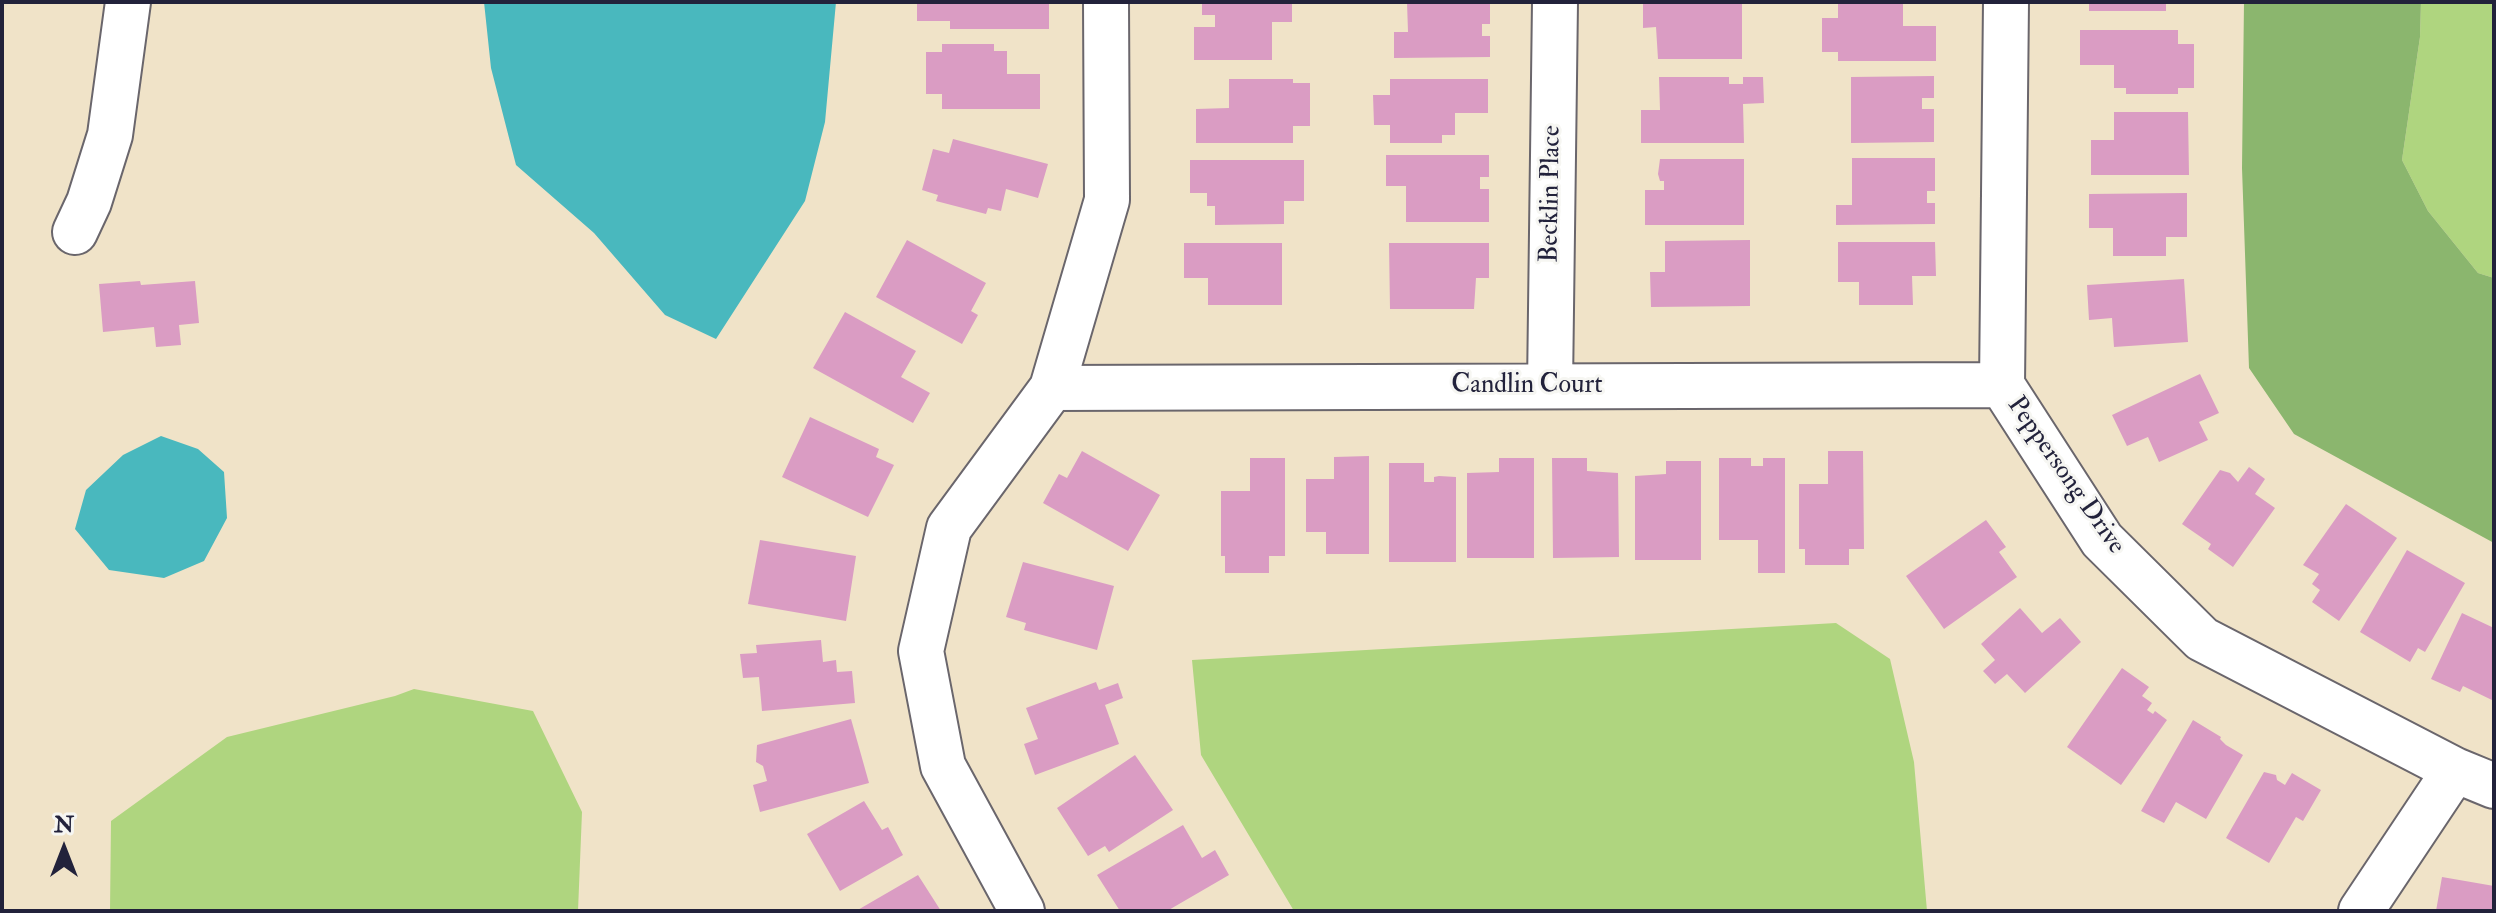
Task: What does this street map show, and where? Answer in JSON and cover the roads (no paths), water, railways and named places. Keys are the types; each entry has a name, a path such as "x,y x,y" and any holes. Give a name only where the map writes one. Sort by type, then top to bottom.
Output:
{"street":[{"path":"75,232 89,202 110,135 128,2"},
{"path":"1022,911 943,766 921,651 949,528 1052,388 1107,200 1106,2"},
{"name":"Becklin Place","path":"1550,386 1555,2"},
{"name":"Peppersong Drive","path":"2006,2 2002,385 2102,540 2202,639 2474,778"},
{"name":"Candlin Court","path":"1052,388 2002,385"},
{"path":"2361,911 2474,778"}],"water":[{"path":"484,2 836,2 825,122 805,201 716,339 665,315 594,233 516,165 491,68"},
{"path":"161,436 198,449 224,472 227,518 204,561 164,578 109,570 75,529 86,490 123,455"}]}
